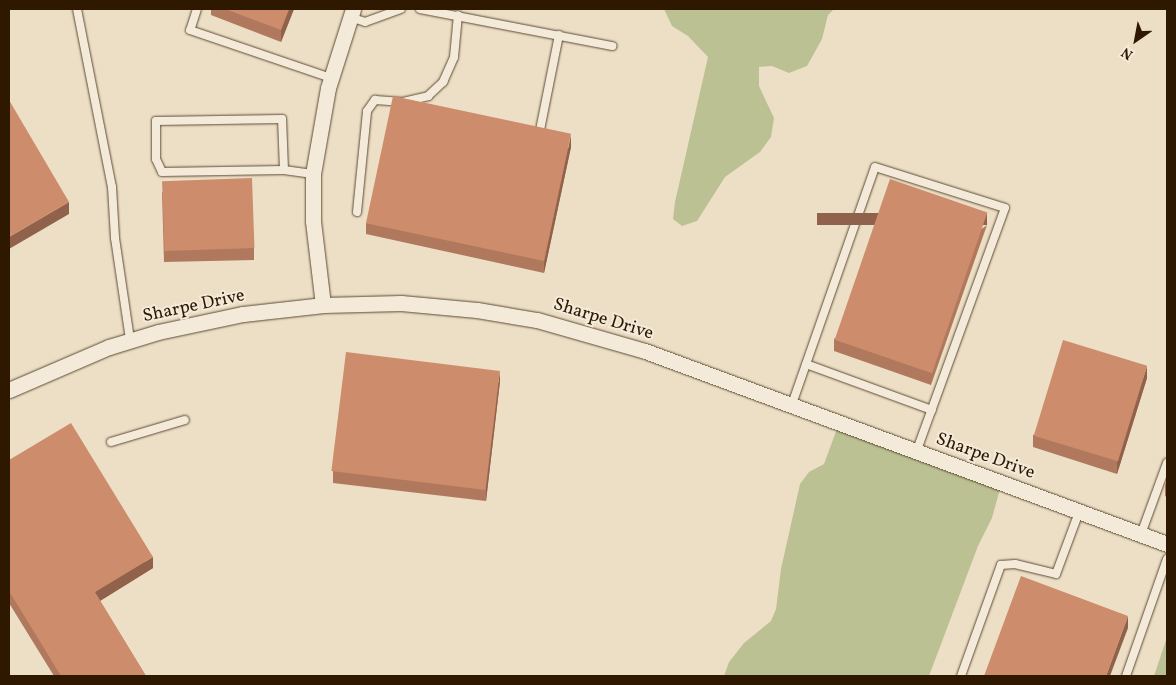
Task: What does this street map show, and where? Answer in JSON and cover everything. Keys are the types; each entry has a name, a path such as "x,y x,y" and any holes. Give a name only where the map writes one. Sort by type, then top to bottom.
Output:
{"street":[{"path":"322,305 313,221 313,174 318,133 331,78 351,13"},
{"name":"Sharpe Drive","path":"9,390 66,363 130,340 243,314 322,305 439,306 537,320 644,351 1167,544"}],"lane":[{"path":"77,9 112,187 115,238 130,340"},
{"path":"197,9 190,30 331,78"},
{"path":"351,13 365,22 401,9"},
{"path":"420,9 612,46"},
{"path":"357,212 367,111 375,100 403,102 428,96 443,82 454,57 458,15"},
{"path":"538,135 559,35"},
{"path":"284,170 282,119 156,121 156,159 162,172 284,170 313,174"},
{"path":"792,407 875,167 1005,208 916,452"},
{"path":"806,364 932,410"},
{"path":"111,442 185,420"},
{"path":"1141,534 1167,463"},
{"path":"962,676 1001,565 1015,564 1056,574 1079,512"},
{"path":"1126,676 1167,559"}],"green space":[{"path":"664,9 834,9 828,15 822,39 807,66 789,73 772,66 759,67 759,86 774,118 771,137 760,152 725,177 697,221 682,226 673,219 675,202 708,57 688,36 672,26"},
{"path":"838,426 1000,489 992,518 978,546 929,676 724,676 729,662 744,643 771,621 776,609 781,569 800,484 809,472 824,464"},
{"path":"1167,637 1167,676 1154,676"}],"building":[{"path":"225,9 289,9 281,30"},
{"path":"393,96 571,134 544,261 366,223"},
{"path":"9,100 69,202 9,237"},
{"path":"252,178 254,248 164,251 162,181"},
{"path":"890,179 987,213 932,373 835,340"},
{"path":"1063,340 1147,366 1118,461 1034,436"},
{"path":"346,352 500,371 485,490 331,471"},
{"path":"71,423 153,557 95,592 146,676 61,676 9,591 9,460"},
{"path":"1021,576 1128,616 1106,676 984,676"}]}
